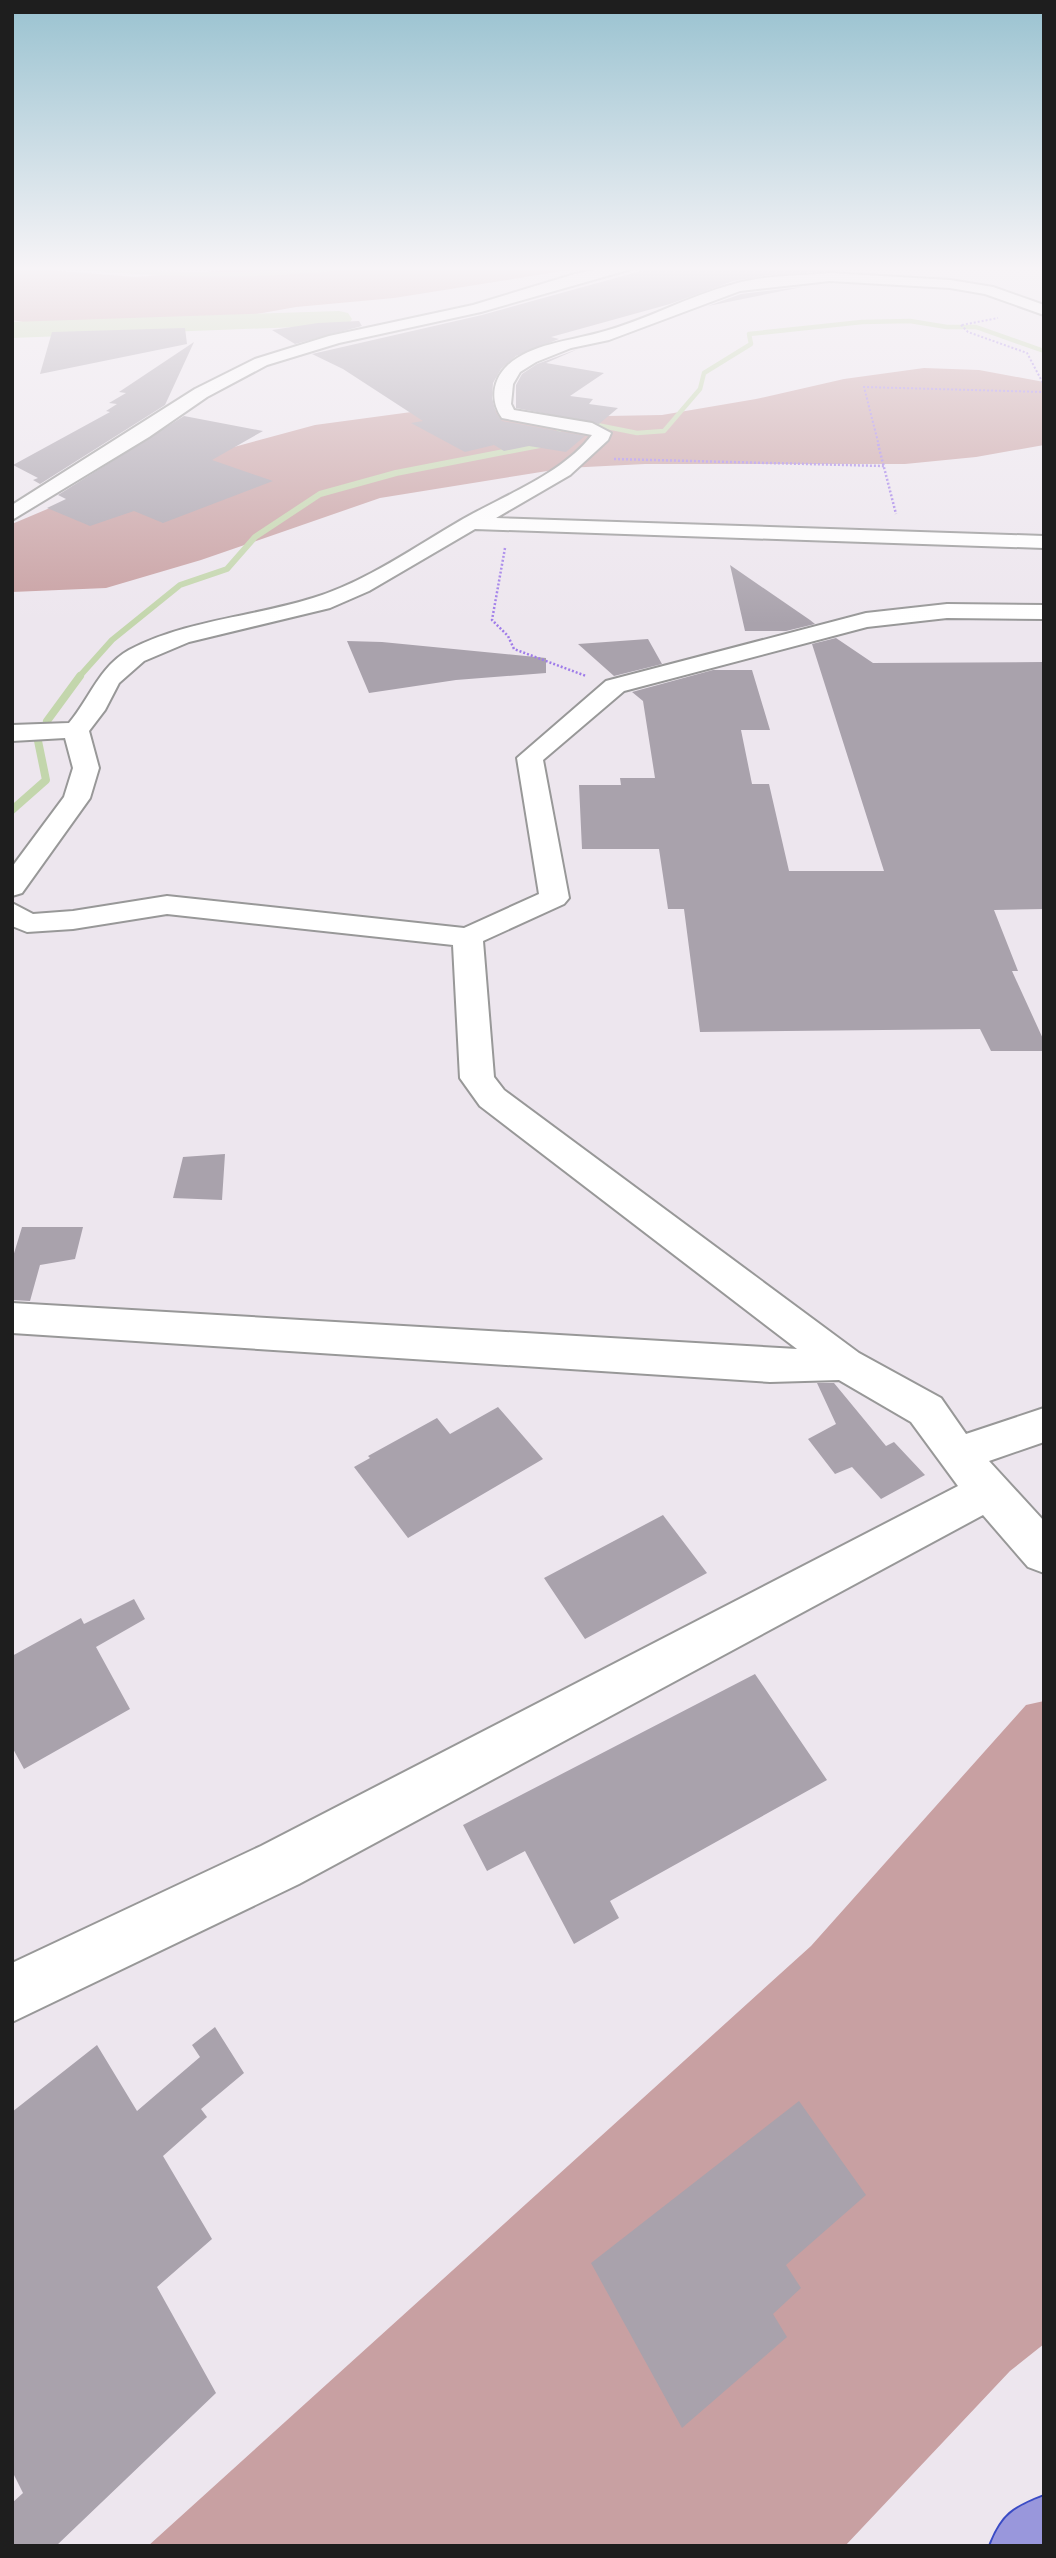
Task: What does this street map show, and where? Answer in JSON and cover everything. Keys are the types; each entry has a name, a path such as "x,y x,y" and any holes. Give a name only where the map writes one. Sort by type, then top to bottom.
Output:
{"highway":[{"path":"1024,2546 1044,2530"}],"street":[{"path":"12,514 216,385"},
{"path":"12,733 76,730 93,710 109,679 136,656 181,636 322,603 361,586 563,471 599,440 602,433 592,428 508,414 502,404 504,385"},
{"path":"470,523 509,527 1044,542"},
{"path":"12,912 27,923 50,922 167,905 468,937 554,898 530,758 615,686 866,620 947,611 1044,612"},
{"path":"12,887 77,798 86,768 76,730"},
{"path":"468,937 477,1078 492,1098 845,1364 926,1410 972,1473 1044,1553"},
{"path":"12,1318 769,1366 845,1364"},
{"path":"12,1994 26,1984 292,1858 972,1473 1044,1425"}],"path":[{"path":"901,538 864,387 1044,391"},
{"path":"578,458 884,466"},
{"path":"509,527 492,620 508,636 514,649 615,686"}],"shaded area":[{"path":"816,385 1044,385 1044,445 976,457 905,464 645,464 566,468 380,498 201,560 106,588 12,592 12,524 64,502 234,447 315,425 441,408 494,410 552,417 662,415"},
{"path":"1044,1701 1044,2344 1010,2371 845,2546 148,2546 811,1946 1026,1705"}],"building":[{"path":"129,385 174,385 165,405 40,484 33,480 38,478 13,465 110,412 106,411 117,404 109,403 126,393 119,392"},
{"path":"368,385 493,385 492,398 496,413 502,421 585,436 566,452 529,446 504,451 494,445 465,452 411,423 423,421"},
{"path":"516,385 586,385 570,396 593,399 589,404 618,408 599,424 516,408"},
{"path":"184,416 263,431 212,460 273,481 163,523 134,511 90,526 47,508 66,499 58,495"},
{"path":"730,565 815,624 786,631 745,631"},
{"path":"836,638 873,663 1044,662 1044,909 994,910 1018,971 1012,971 1044,1041 1044,1051 991,1051 980,1029 700,1032 684,909 668,909 659,849 582,849 579,785 621,785 620,778 655,778 643,701 632,692 713,670 752,670 770,730 741,730 752,784 769,784 789,871 884,871 812,644"},
{"path":"648,639 662,664 614,676 578,644"},
{"path":"347,641 546,658 546,673 456,680 369,693"},
{"path":"225,1154 222,1200 173,1198 183,1157"},
{"path":"22,1227 83,1227 75,1259 40,1265 30,1301 12,1300 12,1260"},
{"path":"817,1383 834,1383 886,1446 894,1442 925,1475 881,1499 852,1467 835,1474 808,1439 836,1424"},
{"path":"498,1407 543,1459 408,1538 354,1467 370,1458 368,1456 437,1418 450,1434"},
{"path":"663,1515 707,1573 585,1639 544,1578"},
{"path":"134,1599 145,1619 96,1647 130,1709 24,1769 12,1747 12,1656 81,1618 84,1624"},
{"path":"755,1674 827,1780 610,1901 619,1918 574,1944 525,1851 487,1871 463,1825"},
{"path":"215,2027 244,2073 201,2109 207,2117 163,2156 212,2239 157,2287 216,2393 56,2546 12,2546 12,2503 23,2493 12,2471 12,2112 97,2045 137,2111 200,2057 192,2045"},
{"path":"799,2101 866,2195 786,2265 801,2288 773,2314 787,2337 682,2428 591,2263"}],"waterway":[{"path":"567,419 637,433 664,431 701,385"},
{"path":"538,445 558,439 559,427"},
{"path":"538,445 545,444"},
{"path":"78,678 112,640 180,585 227,569 255,537 320,494 396,473 538,445"},
{"path":"47,721 80,676"},
{"path":"12,810 46,780 37,736"}]}
